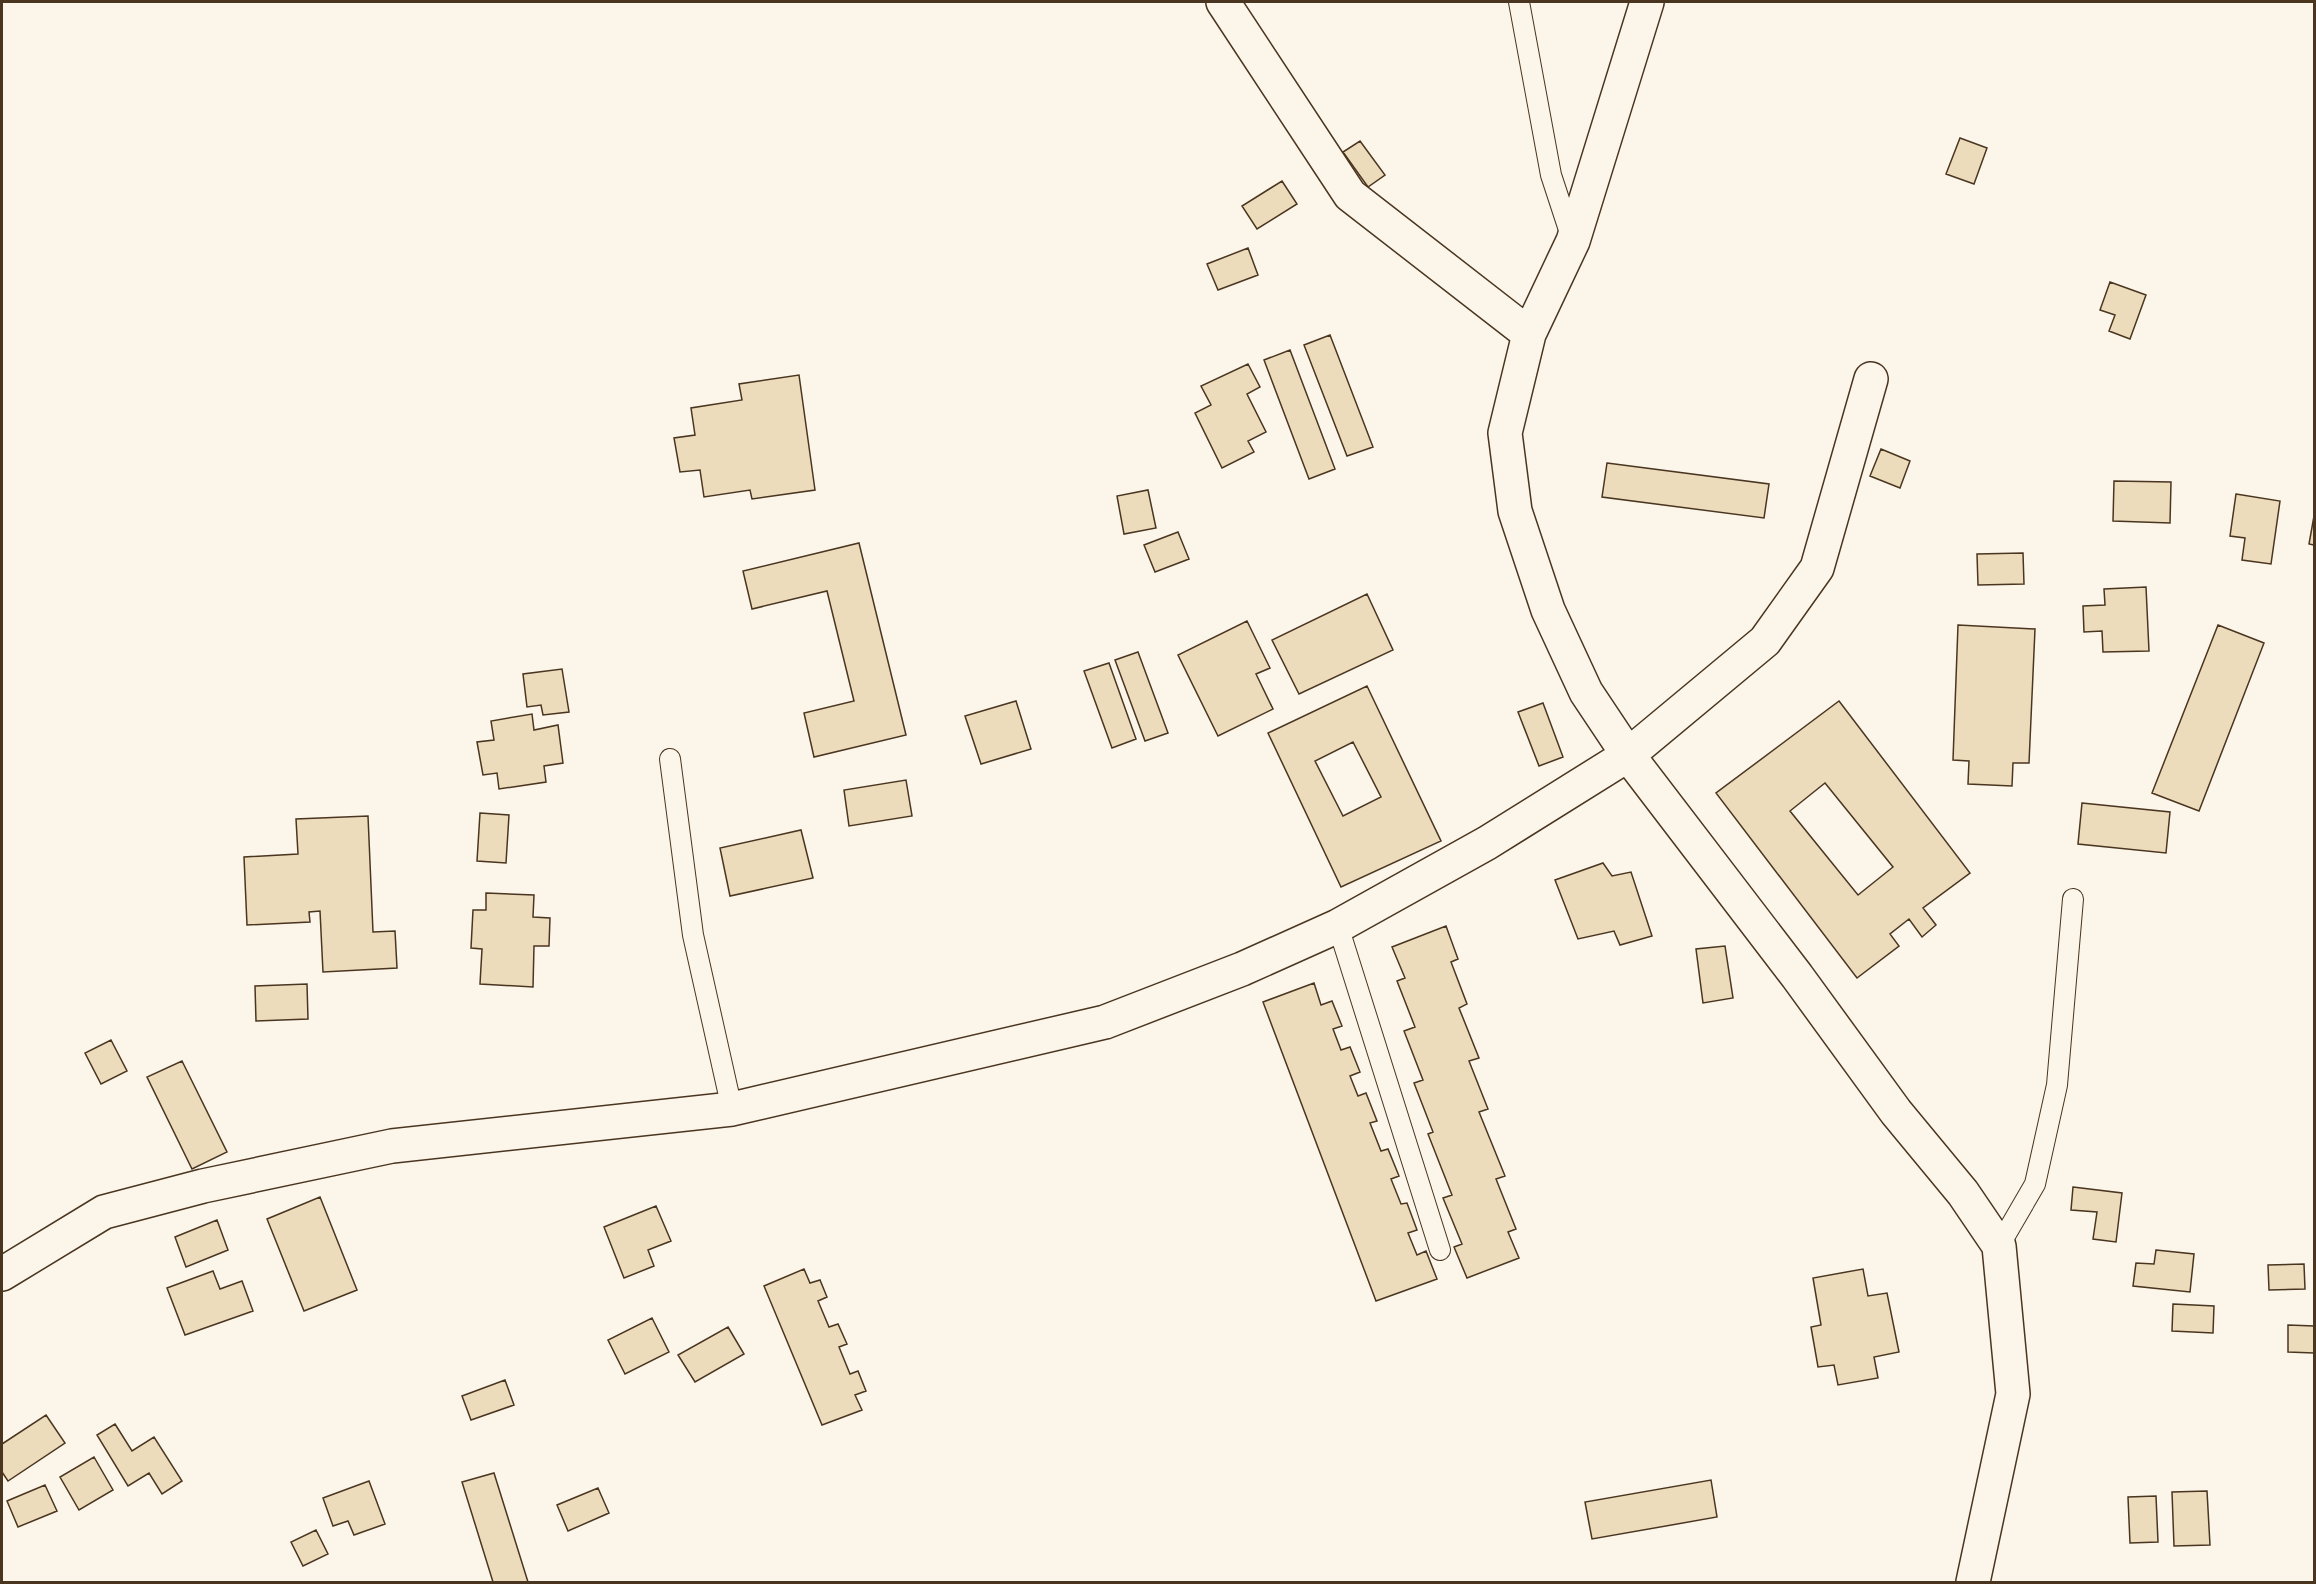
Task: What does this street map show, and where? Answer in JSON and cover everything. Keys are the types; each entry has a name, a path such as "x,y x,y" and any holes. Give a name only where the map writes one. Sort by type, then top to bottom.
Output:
{"street":[{"path":"1223,2 1350,195 1529,334"},
{"path":"1647,2 1573,241 1529,334 1504,433 1515,511 1548,610 1586,692 1628,754 1797,976 1896,1112 1964,1193 1999,1246 2013,1394 1973,1582"},
{"path":"2,1274 104,1212 203,1186 392,1146 732,1109 1105,1022 1242,969 1338,926 1487,843 1628,754 1766,641 1816,568 1871,379"}],"lane":[{"path":"1519,2 1551,175 1573,241"},
{"path":"670,759 693,935 732,1109"},
{"path":"1999,1246 2035,1184 2057,1084 2073,898"},
{"path":"1338,926 1440,1250"}],"building":[{"path":"1960,138 1987,148 1974,184 1946,174"},
{"path":"1360,141 1385,175 1368,187 1343,152"},
{"path":"1282,181 1297,204 1257,229 1242,206"},
{"path":"1248,248 1258,275 1218,290 1207,264"},
{"path":"2110,282 2146,295 2130,339 2109,331 2115,315 2100,310"},
{"path":"1330,335 1373,447 1347,456 1304,345"},
{"path":"1290,350 1335,469 1309,479 1264,360"},
{"path":"1248,364 1260,387 1247,394 1266,432 1248,441 1254,452 1222,468 1195,413 1211,405 1201,386"},
{"path":"799,375 815,490 752,499 750,490 704,497 700,470 680,472 674,438 695,435 691,408 742,400 739,384"},
{"path":"1881,449 1910,461 1900,488 1870,476"},
{"path":"1607,463 1769,484 1764,518 1602,497"},
{"path":"2114,481 2171,482 2170,523 2113,521"},
{"path":"1148,490 1156,528 1124,534 1117,496"},
{"path":"2236,494 2280,501 2271,564 2242,560 2245,538 2230,536"},
{"path":"2314,516 2314,545 2309,544"},
{"path":"1178,532 1189,559 1155,572 1144,545"},
{"path":"859,543 906,735 814,757 804,713 854,701 827,591 752,609 743,571"},
{"path":"2023,553 2024,584 1978,585 1977,554"},
{"path":"2146,587 2149,651 2103,652 2102,631 2084,632 2083,606 2105,605 2104,589"},
{"path":"1367,594 1393,650 1299,694 1272,640"},
{"path":"1247,621 1270,668 1256,674 1273,709 1218,736 1178,655"},
{"path":"1958,625 2035,629 2029,763 2013,763 2012,786 1968,784 1969,761 1953,760"},
{"path":"2218,625 2264,643 2199,811 2152,793"},
{"path":"1138,652 1168,733 1145,741 1115,660"},
{"path":"1109,663 1136,739 1112,748 1084,671"},
{"path":"562,669 569,712 543,715 541,705 527,707 523,674"},
{"path":"1367,686 1441,841 1341,887 1268,733","holes":["1353,742 1381,797 1343,816 1315,761"]},
{"path":"1016,701 1031,749 981,764 965,716"},
{"path":"1839,701 1970,873 1923,908 1936,925 1922,937 1909,919 1890,934 1899,946 1857,978 1716,793","holes":["1825,783 1893,867 1858,895 1790,811"]},
{"path":"1543,703 1563,757 1539,766 1518,712"},
{"path":"532,714 534,730 558,725 563,763 544,766 546,782 499,789 497,773 483,775 477,742 494,740 491,721"},
{"path":"906,780 912,816 849,826 844,790"},
{"path":"2082,803 2170,812 2166,853 2078,844"},
{"path":"480,813 509,815 506,863 477,861"},
{"path":"368,816 373,932 395,931 397,968 323,972 320,911 309,912 310,922 247,925 244,857 298,854 296,819"},
{"path":"801,830 813,878 730,896 720,848"},
{"path":"1603,863 1612,876 1631,872 1652,936 1620,945 1614,931 1578,939 1555,880"},
{"path":"486,893 534,895 533,917 550,918 549,946 534,946 533,987 480,984 482,949 471,948 473,910 486,910"},
{"path":"1446,926 1458,959 1451,962 1467,1004 1459,1008 1479,1058 1469,1061 1488,1109 1479,1112 1505,1176 1496,1179 1516,1229 1508,1232 1519,1258 1467,1278 1454,1247 1462,1244 1443,1198 1452,1195 1428,1134 1433,1132 1414,1083 1423,1080 1404,1031 1415,1027 1397,981 1405,978 1392,947"},
{"path":"1725,946 1733,998 1703,1003 1696,949"},
{"path":"1314,983 1321,1005 1332,1001 1342,1026 1333,1029 1341,1050 1350,1047 1360,1072 1350,1076 1358,1096 1366,1093 1377,1121 1370,1123 1381,1151 1388,1149 1399,1176 1391,1179 1401,1204 1407,1203 1417,1230 1408,1233 1417,1255 1426,1251 1437,1279 1376,1301 1263,1002"},
{"path":"307,984 308,1019 256,1021 255,986"},
{"path":"111,1040 127,1071 101,1084 85,1053"},
{"path":"182,1061 227,1152 192,1169 147,1077"},
{"path":"2073,1187 2122,1193 2116,1242 2093,1239 2097,1212 2071,1210"},
{"path":"320,1197 357,1290 304,1311 267,1219"},
{"path":"656,1206 671,1241 648,1250 654,1266 624,1278 604,1227"},
{"path":"217,1220 228,1250 186,1267 175,1237"},
{"path":"2156,1250 2194,1254 2190,1292 2133,1286 2136,1263 2154,1264"},
{"path":"2304,1264 2305,1289 2269,1290 2268,1265"},
{"path":"804,1269 810,1283 820,1280 827,1297 818,1301 829,1327 838,1324 847,1344 839,1347 850,1374 858,1371 866,1391 855,1395 862,1410 822,1425 764,1286"},
{"path":"1863,1269 1868,1296 1887,1293 1899,1352 1874,1357 1878,1378 1838,1385 1834,1365 1818,1367 1811,1327 1821,1325 1813,1278"},
{"path":"213,1271 220,1289 242,1281 253,1311 185,1335 167,1288"},
{"path":"2173,1304 2214,1306 2213,1333 2172,1331"},
{"path":"652,1318 669,1352 625,1374 608,1340"},
{"path":"2288,1325 2314,1326 2314,1353 2288,1352"},
{"path":"728,1327 744,1354 695,1382 678,1355"},
{"path":"505,1380 514,1405 471,1420 462,1396"},
{"path":"46,1415 65,1443 8,1481 2,1472 2,1444"},
{"path":"115,1424 132,1451 154,1437 182,1481 162,1494 149,1473 128,1486 97,1435"},
{"path":"94,1457 113,1490 79,1510 60,1477"},
{"path":"494,1473 528,1582 493,1582 462,1482"},
{"path":"1711,1480 1717,1517 1592,1539 1585,1502"},
{"path":"369,1481 385,1524 354,1535 348,1521 333,1526 323,1498"},
{"path":"45,1485 57,1511 18,1527 7,1501"},
{"path":"598,1488 609,1513 568,1531 557,1505"},
{"path":"2207,1491 2210,1545 2174,1546 2172,1492"},
{"path":"2156,1496 2158,1542 2130,1543 2128,1497"},
{"path":"316,1530 328,1554 303,1566 291,1542"}]}
